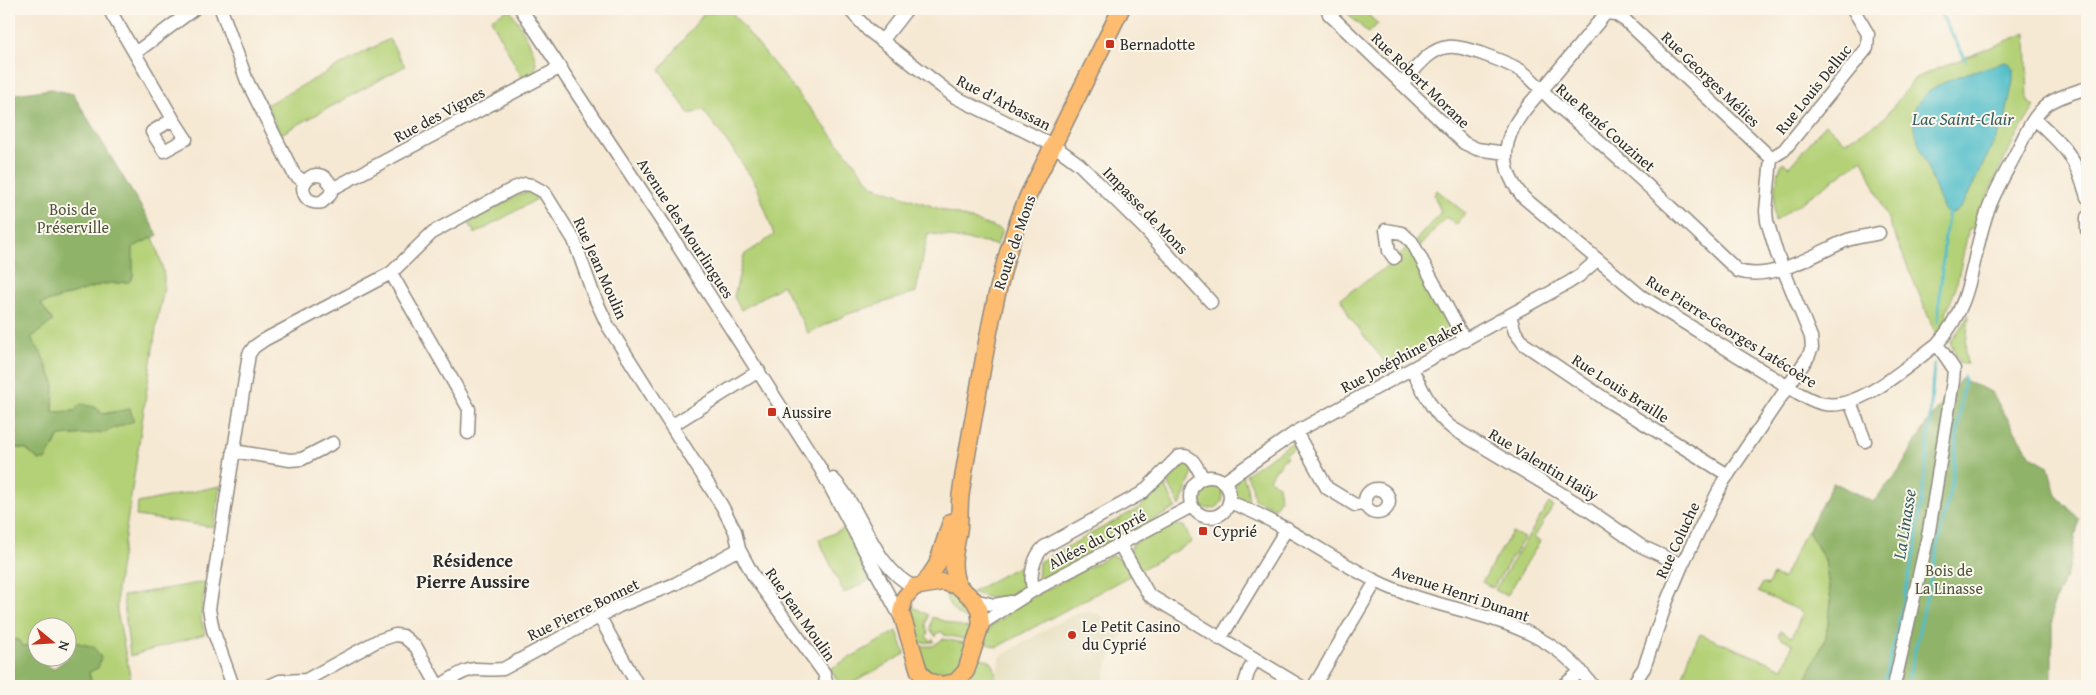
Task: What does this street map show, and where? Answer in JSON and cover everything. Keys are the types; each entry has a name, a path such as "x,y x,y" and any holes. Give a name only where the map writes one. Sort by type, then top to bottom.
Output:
{"main road":[{"name":"Route de Mons","path":"958,586 953,559 959,528 961,494 990,320 1001,273 1018,220 1121,9"},
{"name":"Route de Mons","path":"920,585 937,565 961,494"},
{"path":"943,582 958,586 974,600 979,609 982,624 966,671 955,684 929,684 917,665 901,618 905,597 920,585 943,582"}],"street":[{"path":"109,9 173,119"},
{"path":"135,53 194,9"},
{"name":"Rue des Vignes","path":"221,9 246,81 294,174 304,182 303,194 311,202 327,200 332,189 560,67"},
{"name":"Avenue des Mourlingues","path":"521,9 820,468 901,618"},
{"name":"Rue d'Arbassan","path":"849,9 868,30 954,98 1053,145"},
{"path":"882,41 907,9"},
{"name":"Rue Robert Morane","path":"1328,9 1329,14 1464,143 1476,148 1506,153"},
{"name":"Rue Louis Delluc","path":"1771,158 1784,150 1867,48 1868,34 1853,9"},
{"name":"Rue Georges Mélies","path":"1605,11 1615,14 1626,21 1771,158"},
{"name":"Rue Pierre-Georges Latécoère","path":"1605,11 1514,128 1508,140 1506,153 1508,176 1523,197 1596,260 1659,308 1787,386 1814,401 1825,404 1850,402 1870,392 1937,344 1959,315 1965,300 1978,243 1988,211 2026,133 2042,109 2050,102 2087,88"},
{"name":"Rue René Couzinet","path":"1402,84 1435,50 1447,47 1467,48 1521,70 1541,91 1621,160 1738,271 1748,274 1782,268 1801,262 1846,241 1879,233"},
{"path":"2035,119 2069,152 2078,167 2087,197"},
{"name":"Impasse de Mons","path":"1053,145 1079,164 1107,190 1211,302"},
{"path":"1771,158 1767,216 1782,268"},
{"path":"304,182 314,174 320,175 326,178 332,189"},
{"name":"Rue Jean Moulin","path":"233,686 211,624 209,609 247,361 254,347 390,273 425,239 443,226 525,184 544,192 574,240 594,296 608,326 722,506 735,531 739,549 753,575 824,673 827,686"},
{"path":"2087,216 2087,230"},
{"path":"1394,258 1390,251 1386,230 1402,233 1412,242 1464,341"},
{"name":"Rue Joséphine Baker","path":"1224,482 1296,432 1510,316 1579,276 1596,260"},
{"name":"Rue Coluche","path":"1632,686 1644,668 1666,603 1682,565 1728,475 1808,357 1812,348 1811,337 1782,268"},
{"path":"390,273 469,409 468,433"},
{"name":"Rue Louis Braille","path":"1510,316 1515,332 1524,344 1608,401 1728,475"},
{"path":"1894,686 1929,531 1953,380 1954,369 1937,344"},
{"name":"Rue Valentin Haüy","path":"1412,368 1432,407 1443,421 1452,428 1597,515 1641,546 1682,565"},
{"path":"671,426 759,372"},
{"path":"1850,402 1865,441"},
{"path":"1296,432 1327,488 1354,505 1365,504"},
{"path":"234,451 290,460 302,459 333,443"},
{"path":"1034,590 1032,586 1034,562 1037,553 1044,547 1142,493 1178,456 1182,455 1191,458 1203,478"},
{"name":"Avenue des Mourlingues","path":"820,468 840,486 893,573 920,585"},
{"path":"1203,478 1218,478 1224,482 1228,488 1229,502 1222,512 1213,516 1205,516 1192,506 1190,498 1196,482 1203,478"},
{"name":"Avenue Henri Dunant","path":"1229,502 1249,509 1287,528 1376,581 1402,591 1508,623 1527,631 1567,657 1593,686"},
{"name":"Allées du Cyprié","path":"982,624 1034,590 1192,506"},
{"path":"1220,639 1287,528"},
{"path":"1120,545 1149,595 1300,686"},
{"name":"Rue Pierre Bonnet","path":"269,686 280,681 306,680 377,641 395,635 403,636 416,647 438,686 463,672 474,669 494,670 502,668 619,606 675,584 739,549"},
{"path":"1314,686 1376,581"},
{"name":"Allées du Cyprié","path":"974,600 994,605 1016,601"},
{"path":"600,616 638,686"},
{"path":"1244,686 1249,670 1255,660"},
{"path":"1563,686 1580,671"}],"shaded area":[{"path":"1087,612 1098,614 1123,633 1108,663 1103,686 985,686 986,679 994,680 1001,656 1057,623 1075,614"}],"green space":[{"path":"510,9 529,41 535,60 536,68 533,74 523,80 491,19"},
{"path":"707,9 729,9 873,186 1002,230 997,245 928,233 916,292 848,314 808,333 783,285 741,310 734,297 744,255 774,235 757,186 734,151 703,110 689,114 660,70"},
{"path":"1336,9 1362,9 1378,24 1368,33 1345,11 1339,17"},
{"path":"2026,33 2028,102 2035,106 2001,166 1976,229 1969,228 1956,287 1946,314 1950,318 1936,335 1863,159 1775,221 1776,182 1780,168 1783,162 1789,167 1826,124 1845,142 1886,116 1915,78"},
{"path":"389,39 405,66 281,134 266,105"},
{"name":"Bois de Préserville","path":"51,89 73,94 158,235 133,247 133,276 129,282 103,284 41,304 53,321 31,338 41,353 54,383 53,412 74,411 81,404 95,407 103,414 130,409 134,421 101,433 59,436 45,460 39,460 26,449 9,447 9,95"},
{"path":"1437,190 1465,213 1456,225 1446,217 1420,246 1416,240 1441,212 1434,195"},
{"path":"529,192 534,194 537,199 475,234 469,223 520,194"},
{"path":"153,237 164,276 164,284 117,590 117,611 132,686 108,686 106,681 100,681 100,686 92,686 89,672 78,648 78,618 28,618 28,646 23,647 19,640 9,639 9,447 26,449 39,460 54,446 59,436 101,433 133,420 130,409 103,414 95,407 53,412 54,383 41,353 31,338 41,304 103,284 129,282 133,276 132,247"},
{"path":"1401,241 1405,241 1455,330 1388,366 1350,318 1341,298 1391,264 1390,262 1406,249"},
{"path":"1969,315 1965,353 1967,364 1961,364 1950,343"},
{"name":"Bois de La Linasse","path":"1961,379 1991,392 2031,456 2048,466 2056,495 2079,519 2069,569 2052,608 2052,686 1803,686 1826,637 1831,602 1825,560 1808,531 1833,482 1873,502 1899,471 1925,426"},
{"path":"1290,444 1297,447 1285,454 1287,458 1283,460 1278,468 1276,467 1269,479 1278,485 1280,499 1275,508 1254,499 1252,486 1246,474"},
{"path":"1188,462 1193,470 1180,506 1167,481"},
{"path":"1242,474 1247,486 1249,503 1241,500 1234,493 1235,484"},
{"path":"1210,483 1219,487 1223,496 1219,505 1210,509 1201,505 1197,496 1201,487"},
{"path":"1165,485 1176,508 1038,582 1039,562 1139,508"},
{"path":"220,486 214,527 136,516 138,503"},
{"path":"1549,503 1553,506 1534,538 1540,541 1507,596 1495,590"},
{"path":"1175,525 1184,526 1192,542 1138,571 1130,553 1132,545 1162,528"},
{"path":"845,528 869,581 844,593 819,540"},
{"path":"1808,531 1825,560 1831,602 1826,637 1803,686 1705,686 1682,679 1691,651 1700,634 1783,668 1793,644 1778,636 1780,631 1792,637 1803,612 1758,592 1763,583 1768,585 1773,575 1783,579 1801,540"},
{"path":"1512,532 1524,538 1493,588 1482,582"},
{"path":"1110,556 1118,557 1125,564 1131,575 997,647 981,642 991,626 1008,614 1007,611"},
{"path":"1021,565 1028,567 1025,585 1013,595 993,598 972,592"},
{"path":"205,582 201,618 205,634 130,656 123,596"},
{"path":"946,587 965,599 975,620 963,617 953,610 947,600"},
{"path":"910,605 928,615 926,625 928,634 926,636 931,641 933,639 934,642 916,643 907,614"},
{"path":"932,617 974,629 970,640 944,635 943,632 937,633 936,637 930,629"},
{"path":"897,631 905,654 847,686 841,686 830,669"},
{"path":"9,639 19,640 23,646 28,645 28,668 78,668 78,643 94,647 101,658 98,668 89,672 92,686 9,686"},
{"path":"943,639 969,644 958,673 943,679 928,674 917,646 933,646"},
{"path":"978,658 988,660 993,664 994,680 986,679 985,686 963,686"}],"water":[{"name":"Lac Saint-Clair","path":"2006,62 2013,69 2013,81 2005,120 1964,203 1955,212 1947,212 1944,210 1936,190 1916,134 1913,115 1917,104 1926,94 1952,79"}],"waterway":[{"name":"La Linasse","path":"1938,9 1966,60"},
{"name":"La Linasse","path":"1938,322 1944,242 1949,210"},
{"name":"La Linasse","path":"1884,686 1915,549 1927,458 1934,364"},
{"path":"1907,686 1952,481 1964,377"}],"place":[{"name":"Bernadotte","path":"1110,44"},
{"name":"Aussire","path":"772,412"},
{"name":"Cyprié","path":"1203,531"},
{"name":"Le Petit Casino du Cyprié","path":"1072,635"}],"district":[{"name":"Résidence Pierre Aussire","path":"473,570"}]}
